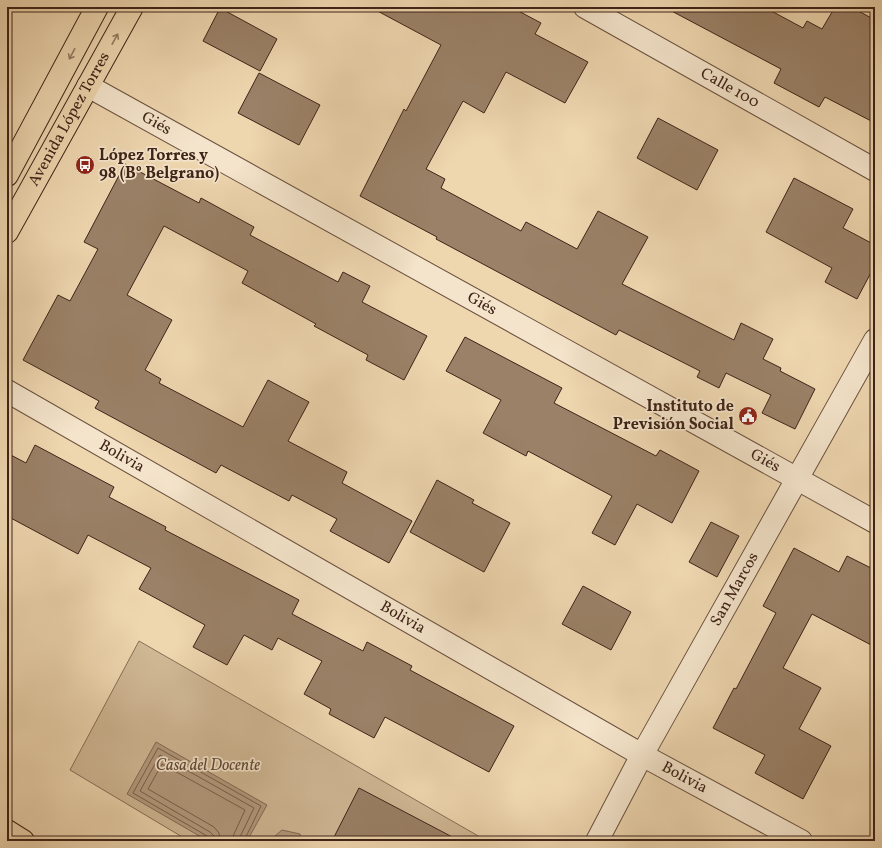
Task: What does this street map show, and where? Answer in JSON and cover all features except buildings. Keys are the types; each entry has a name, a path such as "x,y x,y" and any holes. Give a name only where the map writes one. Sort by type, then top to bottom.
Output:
{"main road":[{"name":"Avenida López Torres","path":"7,175 97,7"},
{"name":"Avenida López Torres","path":"7,232 132,7"},
{"path":"7,831 24,841"}],"street":[{"name":"Calle 100","path":"585,7 875,170"},
{"name":"Giés","path":"88,86 875,522"},
{"name":"San Marcos","path":"597,841 642,755 796,478 875,340"},
{"name":"Bolivia","path":"7,391 642,755 801,841"}],"green space":[{"name":"Casa del Docente","path":"139,641 487,841 189,841 70,770"}],"water":[{"path":"156,742 267,805 247,841 208,841 127,794"},
{"path":"282,830 300,834 303,841 269,841"}],"place":[{"name":"López Torres y 98 (B° Belgrano)","path":"85,165"},
{"name":"Instituto de Previsión Social","path":"748,416"}]}
